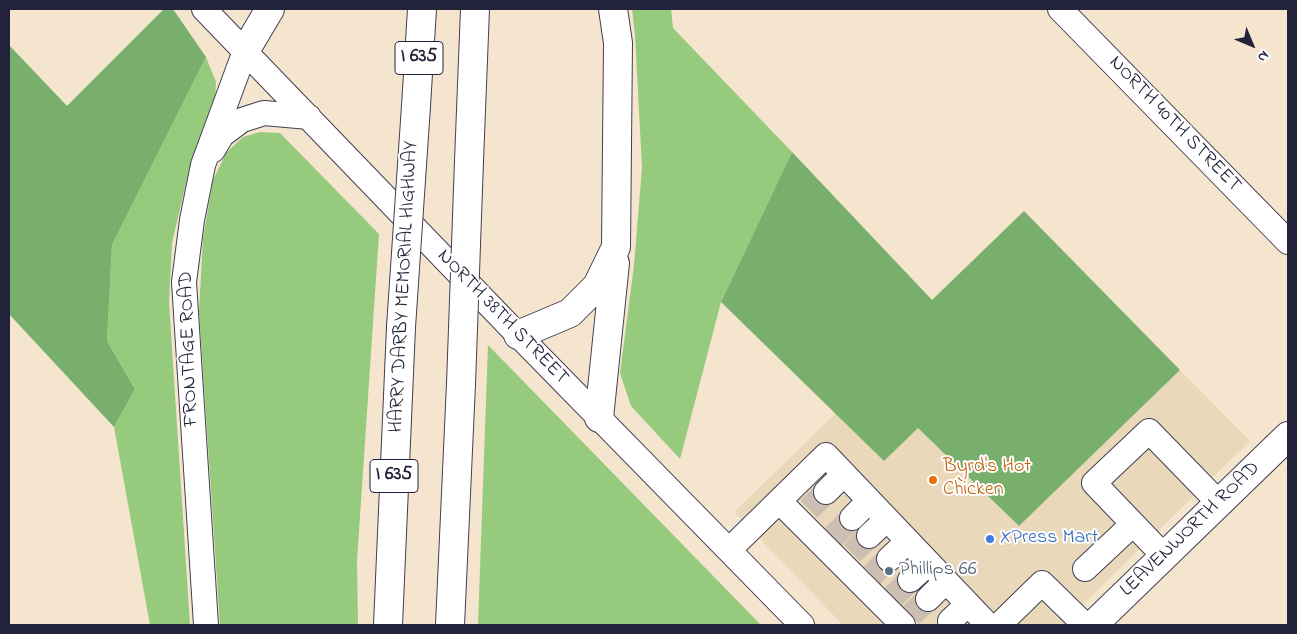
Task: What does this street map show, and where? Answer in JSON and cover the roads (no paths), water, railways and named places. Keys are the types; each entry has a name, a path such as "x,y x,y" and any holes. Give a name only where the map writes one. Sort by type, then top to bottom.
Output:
{"main road":[{"path":"245,51 270,9"},
{"name":"HARRY DARBY MEMORIAL HIGHWAY","path":"388,625 401,327 422,9"},
{"name":"I 635","path":"450,625 475,9"},
{"path":"599,418 616,247 618,44 612,9"},
{"path":"518,335 570,313 597,286 616,247"},
{"name":"LEAVENWORTH ROAD","path":"1093,625 1288,436"}],"street":[{"name":"NORTH 38TH STREET","path":"204,9 518,335 802,625"},
{"name":"NORTH 40TH STREET","path":"1060,9 1288,242"},
{"name":"FRONTAGE ROAD","path":"206,625 184,282 192,220 203,165 245,51"},
{"path":"203,165 222,136 242,120 264,113 309,117"},
{"path":"1164,556 1094,483 1149,431 1219,503"},
{"path":"729,550 826,455 988,625"},
{"path":"826,492 844,474"},
{"path":"852,518 869,500"},
{"path":"778,501 803,514 905,622"},
{"path":"869,536 887,519"},
{"path":"1085,569 1133,524"},
{"path":"889,559 908,541"},
{"path":"910,580 929,563"},
{"path":"928,599 946,581"},
{"path":"998,625 1042,583 1085,625"},
{"path":"950,621 968,604"}],"tunnel":[{"path":"809,509 826,492"},
{"path":"833,537 852,518"},
{"path":"852,553 869,536"},
{"path":"872,575 889,559"},
{"path":"893,597 910,580"},
{"path":"911,615 928,599"}],"place":[{"name":"Byrd's Hot Chicken","path":"933,480"},
{"name":"XPress Mart","path":"990,539"},
{"name":"Phillips 66","path":"889,571"}]}
